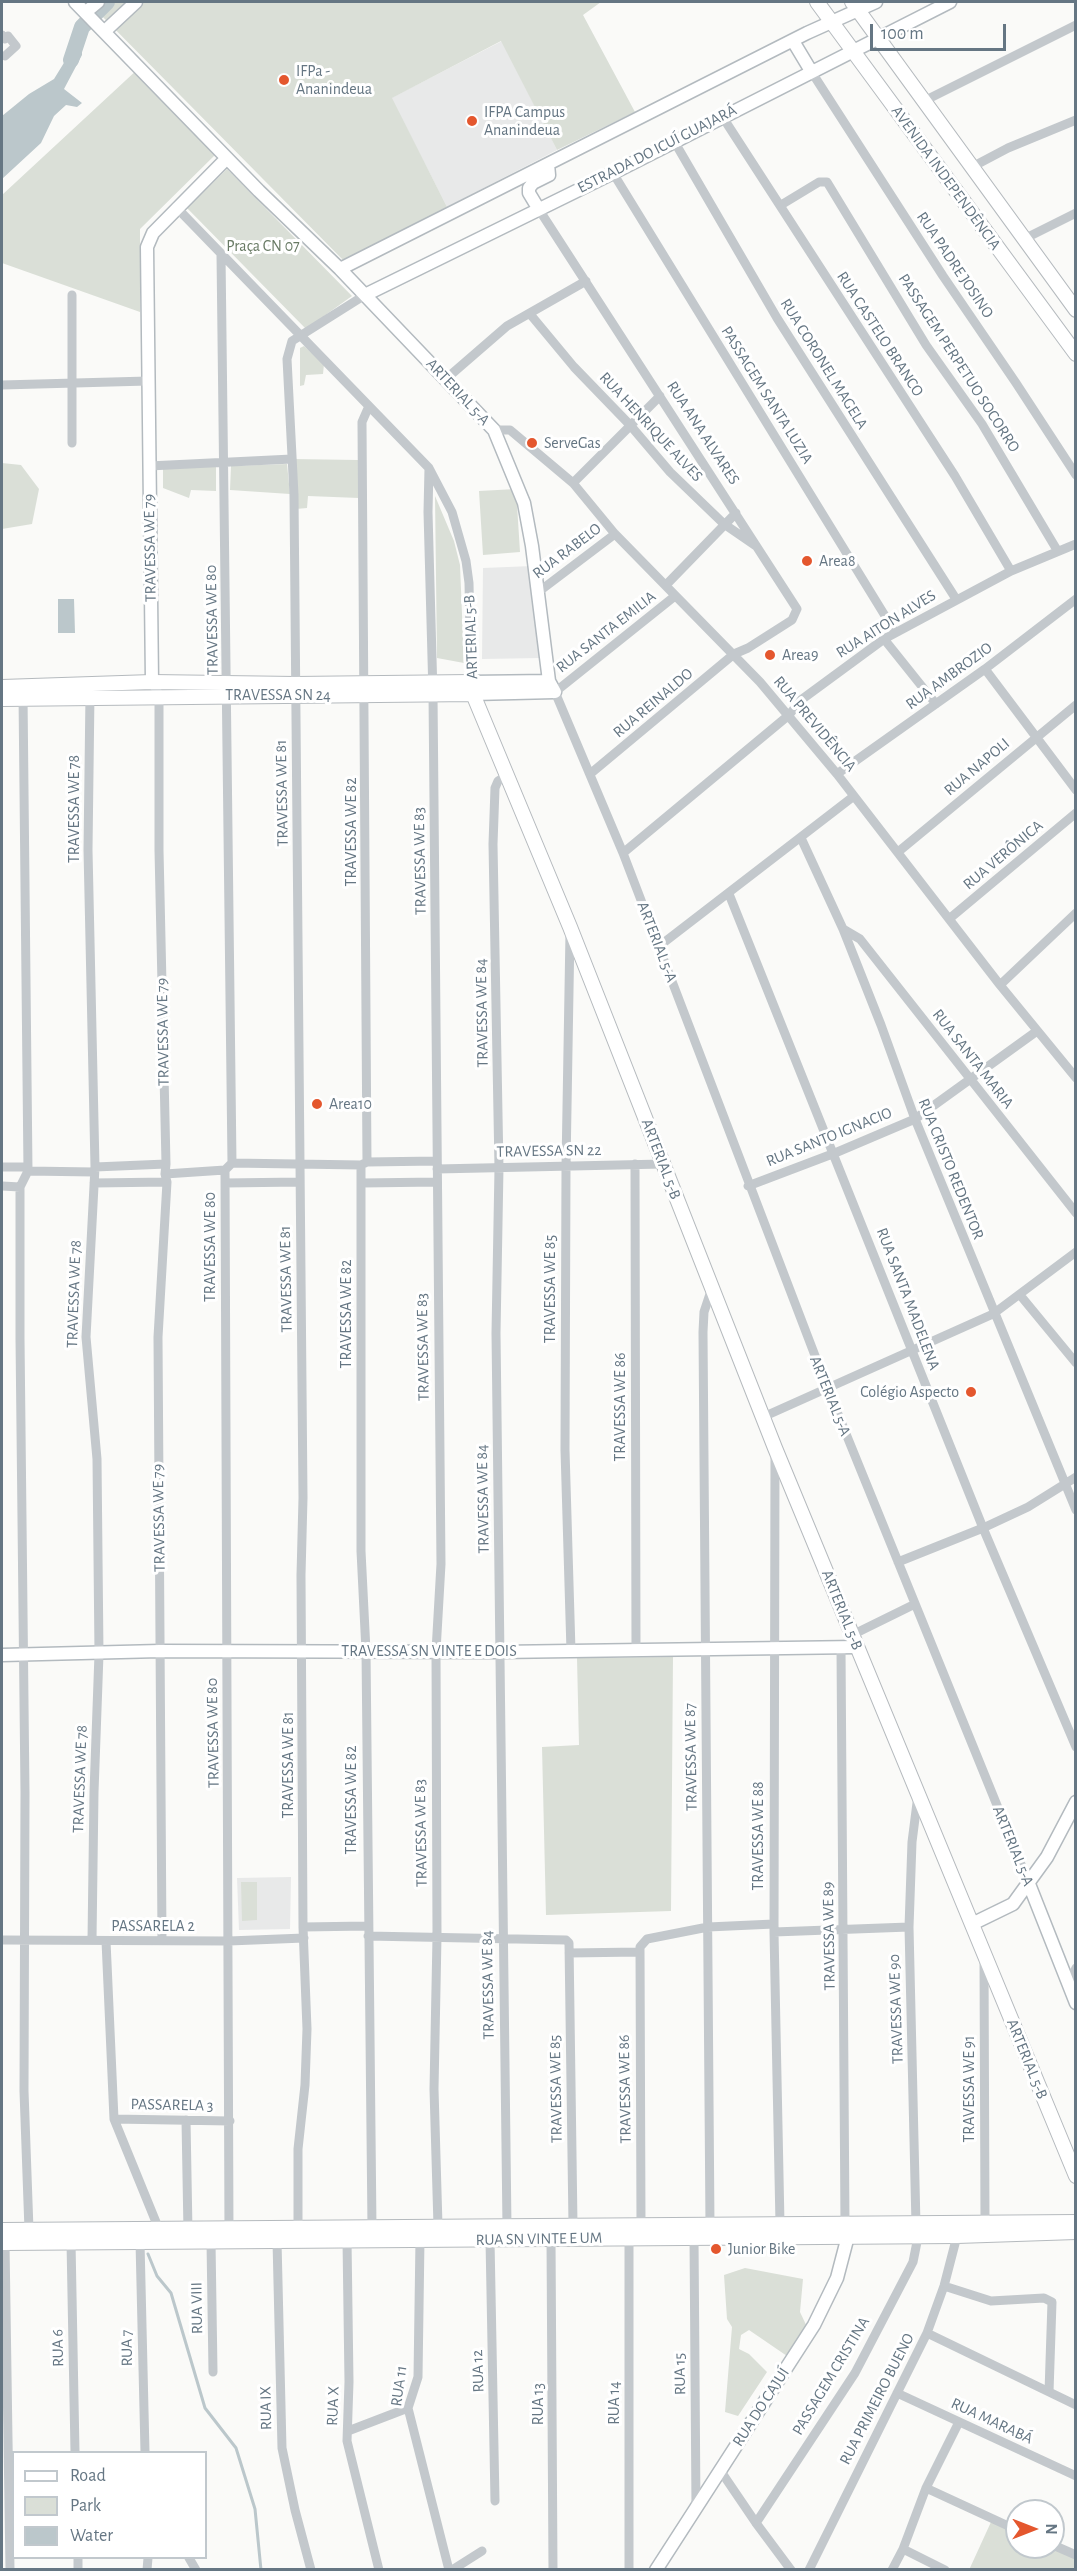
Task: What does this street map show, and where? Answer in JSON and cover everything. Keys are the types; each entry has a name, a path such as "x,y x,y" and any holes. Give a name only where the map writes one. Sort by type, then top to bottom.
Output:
{"main road":[{"name":"ARTERIAL 5-A","path":"75,2 226,158 447,378 494,430 524,503 552,686"},
{"path":"86,12 98,2"},
{"path":"102,28 136,2"},
{"name":"AVENIDA INDEPENDÊNCIA","path":"817,2 1076,354"},
{"path":"340,269 831,22 855,5 876,2"},
{"name":"ESTRADA DO ICUÍ GUAJARÁ","path":"365,295 613,173 950,2"},
{"name":"AVENIDA INDEPENDÊNCIA","path":"855,5 1074,305"},
{"path":"793,41 811,71"},
{"name":"TRAVESSA WE 79","path":"152,682 147,248 153,233 226,158"},
{"path":"538,208 529,193 529,188 533,183 549,175 548,164"},
{"path":"969,207 992,195"},
{"name":"TRAVESSA SN 24","path":"2,699 23,693 90,690 152,682 227,689 295,690 552,686"},
{"name":"TRAVESSA SN 24","path":"2,687 23,693"},
{"name":"ARTERIAL 5-B","path":"472,688 506,776 570,927 775,1448 1076,2176"},
{"name":"TRAVESSA SN 24","path":"90,690 159,695 227,689"},
{"name":"TRAVESSA SN VINTE E DOIS","path":"2,1656 226,1650 499,1652 841,1648 854,1641"},
{"path":"972,1924 1013,1904 1047,1857 1076,1802"},
{"name":"ARTERIAL 5-A","path":"1029,1884 1073,1975 1076,2003"},
{"name":"RUA SN VINTE E UM","path":"3,2238 72,2242 230,2242 267,2237 298,2229 438,2226 507,2226 544,2235 573,2225 641,2226 694,2237 846,2230 941,2230 985,2223 1076,2222"},
{"name":"RUA SN VINTE E UM","path":"3,2238 29,2230 158,2227 230,2228 267,2237 346,2240 420,2238 490,2240 544,2235 629,2237 710,2226 780,2224 846,2230"},
{"name":"RUA DO CAJUÍ","path":"656,2570 820,2314 837,2278 846,2230"},
{"name":"RUA SN VINTE E UM","path":"941,2230 957,2236 1076,2232"}],"street":[{"path":"924,101 1076,25"},
{"path":"2,35 4,39 8,36 16,46 5,56"},
{"name":"RUA PADRE JOSINO","path":"811,71 943,276 1017,383 1076,475"},
{"name":"RUA CASTELO BRANCO","path":"722,116 979,515 1011,571"},
{"path":"972,167 1008,148 1076,120"},
{"name":"RUA CORONEL MAGELA","path":"674,141 777,318 956,599"},
{"name":"PASSAGEM SANTA LUZIA","path":"613,173 895,632"},
{"name":"PASSAGEM PERPETUO SOCORRO","path":"781,205 819,182 827,182 926,345 993,441 1057,550"},
{"name":"ARTERIAL 5-B","path":"176,207 429,468 452,512 466,561 472,688"},
{"name":"RUA ANA ALVARES","path":"538,208 795,603 796,614 792,620 734,654"},
{"path":"1024,239 1076,213"},
{"name":"TRAVESSA WE 80","path":"221,254 227,689 229,1167 225,1183 230,2242"},
{"path":"447,378 507,326 586,280"},
{"path":"72,295 72,443"},
{"path":"300,336 365,295"},
{"name":"RUA HENRIQUE ALVES","path":"530,314 574,367 630,425 669,472 724,524 760,550"},
{"name":"TRAVESSA WE 81","path":"298,2229 298,2149 307,2029 303,1938 303,1487 295,690 292,459 287,352 292,341 300,336"},
{"path":"2,385 148,381"},
{"path":"573,483 660,396"},
{"name":"TRAVESSA WE 82","path":"369,406 362,422 365,689 361,1551 366,1651 372,2228"},
{"name":"RUA PREVIDÊNCIA","path":"494,430 506,428 510,430 573,483 615,534 734,654 789,715 1000,985 1076,1078"},
{"path":"149,465 292,459"},
{"name":"TRAVESSA WE 83","path":"429,468 441,1564 436,1651 437,1937 434,2089 438,2226"},
{"path":"666,585 736,513"},
{"name":"RUA RABELO","path":"537,593 615,534"},
{"name":"RUA AITON ALVES","path":"623,854 789,715 801,700 884,639 1011,571 1076,544"},
{"name":"RUA SANTA EMILIA","path":"552,686 675,596"},
{"name":"RUA AMBROZIO","path":"837,774 985,669 1076,599"},
{"path":"884,639 936,704"},
{"name":"RUA REINALDO","path":"590,774 734,654"},
{"path":"985,669 1076,790"},
{"name":"TRAVESSA WE 79","path":"152,682 159,695 159,850 166,1173 158,1337 162,1940"},
{"name":"ARTERIAL 5-A","path":"552,686 623,854 826,1387 1029,1884"},
{"name":"TRAVESSA WE 78","path":"90,690 88,849 94,1183 86,1337 97,1460 99,1654 93,1792 92,1940"},
{"path":"23,693 28,1169 20,1187 24,2091 29,2230"},
{"name":"RUA NAPOLI","path":"898,852 1076,705"},
{"name":"TRAVESSA WE 84","path":"506,776 498,781 494,805 499,1168 496,1333 507,2226"},
{"path":"658,947 854,796"},
{"name":"RUA VERÔNICA","path":"949,919 1076,813"},
{"name":"RUA CRISTO REDENTOR","path":"801,838 843,929 915,1119 993,1314 1076,1510"},
{"name":"RUA SANTA MADELENA","path":"729,894 835,1153 983,1528 1076,1747"},
{"path":"1000,985 1073,920"},
{"name":"TRAVESSA WE 85","path":"570,927 565,1450 571,1651"},
{"name":"RUA SANTA MARIA","path":"843,929 860,939 1076,1213"},
{"name":"RUA SANTO IGNACIO","path":"748,1186 915,1119 1037,1031"},
{"name":"TRAVESSA SN 22","path":"229,1167 300,1163 499,1168 663,1164"},
{"name":"TRAVESSA WE 86","path":"634,1164 636,1650"},
{"path":"2,1167 166,1173"},
{"path":"94,1183 229,1167"},
{"path":"225,1183 300,1182"},
{"path":"362,1183 437,1182"},
{"path":"2,1186 20,1187"},
{"path":"763,1417 993,1314 1076,1252"},
{"name":"TRAVESSA WE 87","path":"710,2226 703,1321 712,1288"},
{"path":"1020,1295 1076,1363"},
{"name":"TRAVESSA WE 88","path":"775,1448 774,1928 780,2224"},
{"path":"898,1562 983,1528 1028,1506 1076,1477"},
{"path":"854,1641 915,1604"},
{"name":"TRAVESSA WE 89","path":"841,1648 846,2230"},
{"name":"TRAVESSA WE 90","path":"917,2230 909,1927 912,1842 918,1793"},
{"path":"303,1927 437,1937 566,1940 569,1943 569,1953 639,1952 644,1940 708,1927 844,1929 909,1927"},
{"name":"PASSARELA 2","path":"2,1940 229,1941 303,1938"},
{"path":"106,1941 114,2119 158,2227"},
{"name":"TRAVESSA WE 86","path":"639,1952 641,2226"},
{"name":"TRAVESSA WE 85","path":"569,1953 573,2225"},
{"name":"TRAVESSA WE 91","path":"984,1954 985,2223"},
{"name":"PASSARELA 3","path":"114,2119 230,2121"},
{"path":"186,2120 189,2242"},
{"name":"PASSAGEM CRISTINA","path":"756,2523 855,2373 913,2262 917,2230"},
{"name":"RUA 13","path":"544,2235 553,2570"},
{"name":"RUA PRIMEIRO BUENO","path":"809,2570 927,2333 944,2286 957,2236"},
{"name":"RUA IX","path":"267,2237 282,2448 311,2570"},
{"name":"RUA 14","path":"628,2570 629,2237"},
{"name":"RUA 15","path":"694,2237 696,2510"},
{"path":"3,2238 10,2570"},
{"name":"RUA 11","path":"420,2238 418,2377 408,2408 450,2570"},
{"name":"RUA X","path":"346,2240 349,2452 379,2570"},
{"name":"RUA 12","path":"490,2240 495,2501"},
{"name":"RUA 6","path":"72,2242 75,2451"},
{"name":"RUA 7","path":"140,2242 145,2451"},
{"name":"RUA VIII","path":"211,2242 213,2372"},
{"path":"944,2286 991,2301 1044,2298 1052,2302 1049,2392"},
{"path":"927,2333 1076,2405"},
{"name":"RUA MARABÁ","path":"897,2393 1076,2476"},
{"path":"348,2431 408,2408"},
{"path":"892,2570 903,2549 926,2488 959,2422"},
{"path":"720,2470 791,2570"},
{"path":"926,2488 1005,2524"},
{"path":"903,2549 945,2570"},
{"path":"450,2570 482,2551"}],"shaded area":[{"path":"502,41 557,150 447,207 391,98"},
{"path":"532,566 540,658 482,659 483,568"},
{"path":"291,1877 290,1929 239,1930 237,1878"}],"green space":[{"path":"97,2 601,2 583,15 635,112 557,150 501,41 392,98 447,207 344,261 93,7"},
{"path":"139,68 215,155 140,229 140,312 2,263 2,195"},
{"name":"Praça CN 07","path":"227,169 352,296 306,329 187,208"},
{"path":"304,346 324,364 323,374 306,375 304,385 300,386 300,348"},
{"path":"292,459 358,460 359,498 308,496 307,508 296,509"},
{"path":"2,463 21,465 39,489 32,524 2,529"},
{"path":"287,464 290,494 230,490 231,466"},
{"path":"216,465 216,491 191,490 189,498 163,488 163,467"},
{"path":"516,489 520,552 483,555 479,491"},
{"path":"435,496 454,541 460,565 464,663 437,658"},
{"path":"673,1657 671,1911 546,1915 542,1747 579,1745 577,1658"},
{"path":"241,1882 257,1882 257,1920 242,1921"},
{"path":"745,2268 803,2279 800,2312 808,2329 787,2356 749,2330 741,2335 739,2349 749,2354 767,2372 738,2416 725,2412 732,2327 727,2319 724,2275"},
{"path":"991,2522 1005,2528 1005,2559 1065,2559 1065,2554 1075,2558 1075,2569 969,2570"}],"water":[{"path":"78,40 82,45 82,55 64,89 82,103 77,107 66,105 54,116 41,143 2,179 2,116 29,94 54,79"},
{"path":"58,599 74,599 75,633 58,633"}],"waterway":[{"path":"71,60 82,27 107,2"},
{"path":"148,2254 157,2276 171,2293 205,2408 236,2448 255,2509 261,2570"}],"place":[{"name":"IFPa - Ananindeua","path":"284,80"},
{"name":"IFPA Campus Ananindeua","path":"472,121"},
{"name":"ServeGas","path":"532,443"},
{"name":"Area8","path":"807,561"},
{"name":"Area9","path":"770,655"},
{"name":"Area10","path":"317,1104"},
{"name":"Colégio Aspecto","path":"971,1392"},
{"name":"Junior Bike","path":"716,2249"}]}
